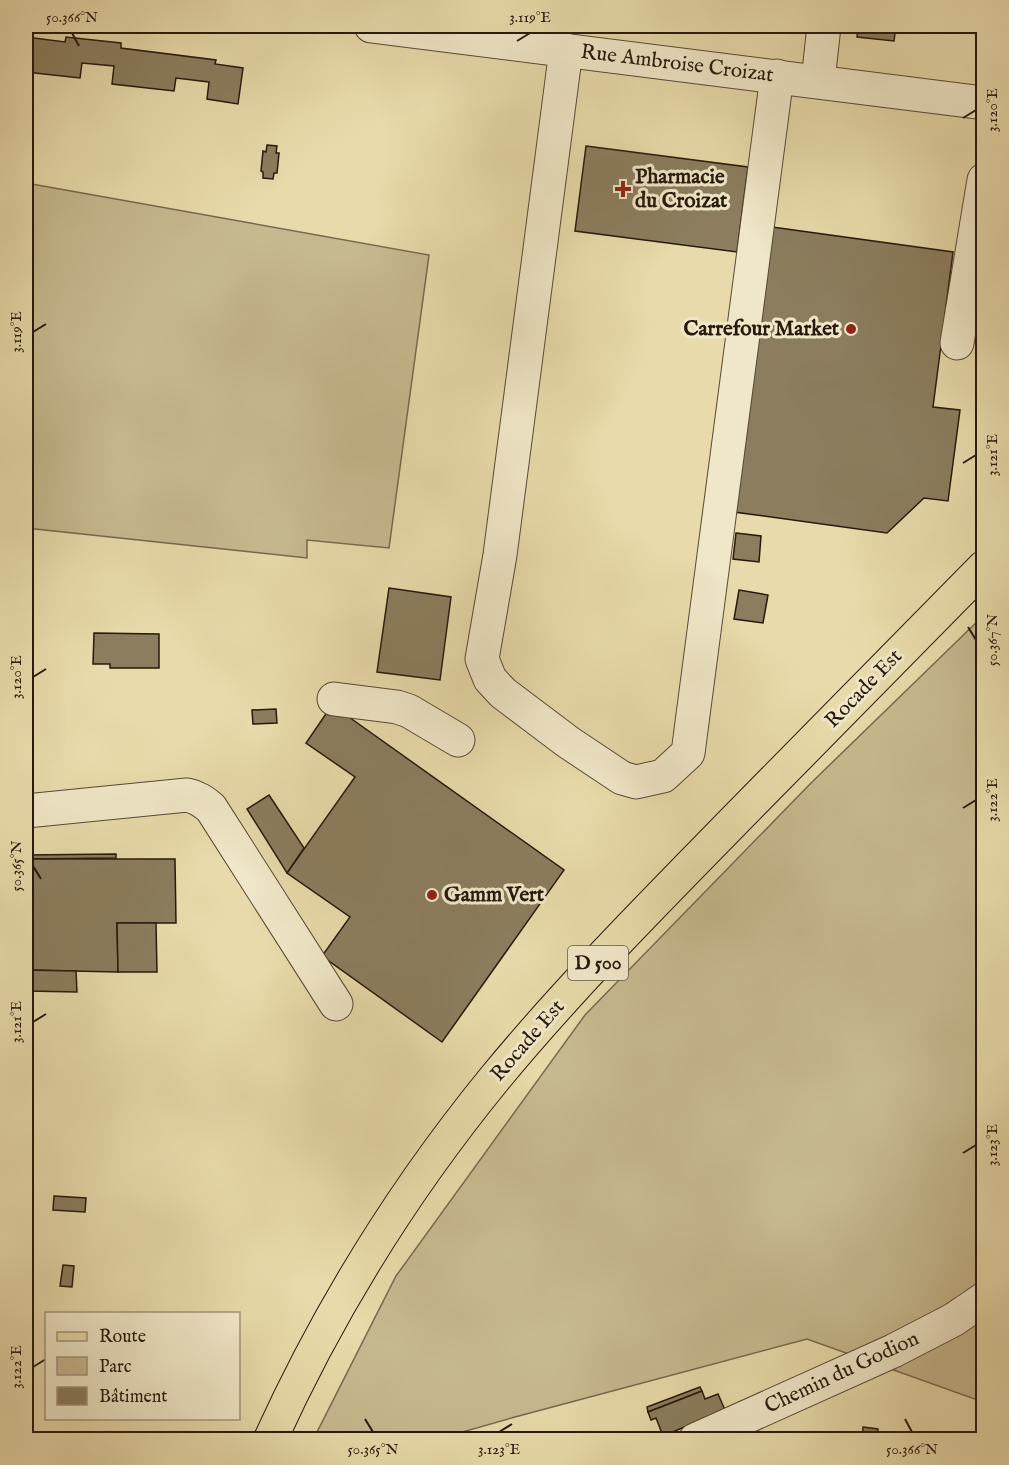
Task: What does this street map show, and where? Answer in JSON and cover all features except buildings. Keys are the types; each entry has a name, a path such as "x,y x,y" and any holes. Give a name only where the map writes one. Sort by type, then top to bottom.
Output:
{"main road":[{"name":"Rocade Est","path":"276,1426 316,1346 378,1240 423,1173 493,1081 587,974 984,567"}],"street":[{"name":"Rue Ambroise Croizat","path":"371,26 984,103"},
{"path":"818,81 824,26"},
{"path":"566,50 500,555 482,659 486,672 494,685 518,705 614,775 636,782 663,776 688,753 777,76"},
{"path":"957,343 984,180"},
{"path":"334,699 387,692 409,711 458,740"},
{"path":"26,812 195,796 211,808 336,1004"},
{"name":"Chemin du Godion","path":"695,1440 893,1351 953,1320 984,1299"}],"green space":[{"path":"26,183 429,255 389,548 307,540 307,558 26,528"},
{"path":"983,616 983,1402 807,1339 438,1439 313,1440 396,1276 585,1015 811,783"}],"place":[{"name":"Pharmacie du Croizat","path":"623,189"},
{"name":"Carrefour Market","path":"851,329"},
{"name":"Gamm Vert","path":"432,895"}]}
